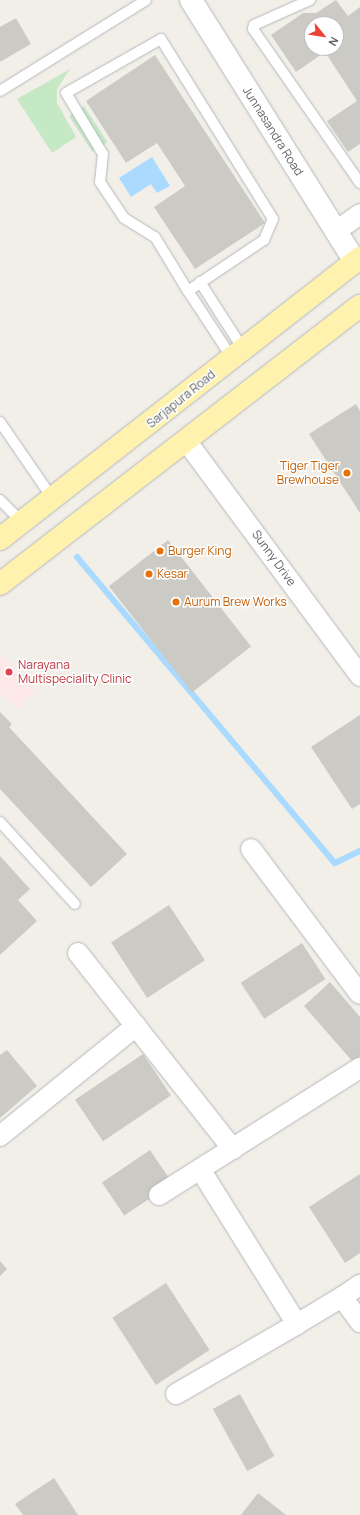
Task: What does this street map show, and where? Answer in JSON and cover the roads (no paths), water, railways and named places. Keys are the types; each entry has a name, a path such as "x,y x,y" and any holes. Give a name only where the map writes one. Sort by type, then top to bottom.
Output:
{"main road":[{"name":"Sarjapura Road","path":"0,539 358,259"},
{"path":"0,584 187,442 360,306"}],"street":[{"name":"Junnasandra Road","path":"191,0 336,231 358,259"},
{"path":"336,231 360,214"},
{"name":"Sunny Drive","path":"187,442 360,676"},
{"path":"251,849 360,994"},
{"path":"78,953 233,1148"},
{"path":"0,1136 136,1026"},
{"path":"159,1195 360,1068"},
{"path":"200,1169 297,1324"},
{"path":"176,1394 297,1324 360,1285"},
{"path":"342,1297 360,1322"}],"lane":[{"path":"0,91 146,0"},
{"path":"310,0 254,25 253,29 360,183"},
{"path":"188,290 264,240 273,219 161,39 66,93 103,154 100,182 124,218 155,237 188,290 237,354"},
{"path":"200,282 237,354"},
{"path":"0,422 53,499"},
{"path":"0,500 22,522"},
{"path":"0,823 75,904"}],"water":[{"path":"152,157 170,186 157,193 151,184 131,197 119,178"}],"waterway":[{"path":"77,557 335,863 360,851"}],"place":[{"name":"Tiger Tiger Brewhouse","path":"347,473"},
{"name":"Burger King","path":"160,551"},
{"name":"Kesar","path":"149,574"},
{"name":"Aurum Brew Works","path":"176,602"},
{"name":"Narayana Multispeciality Clinic","path":"9,672"}]}
